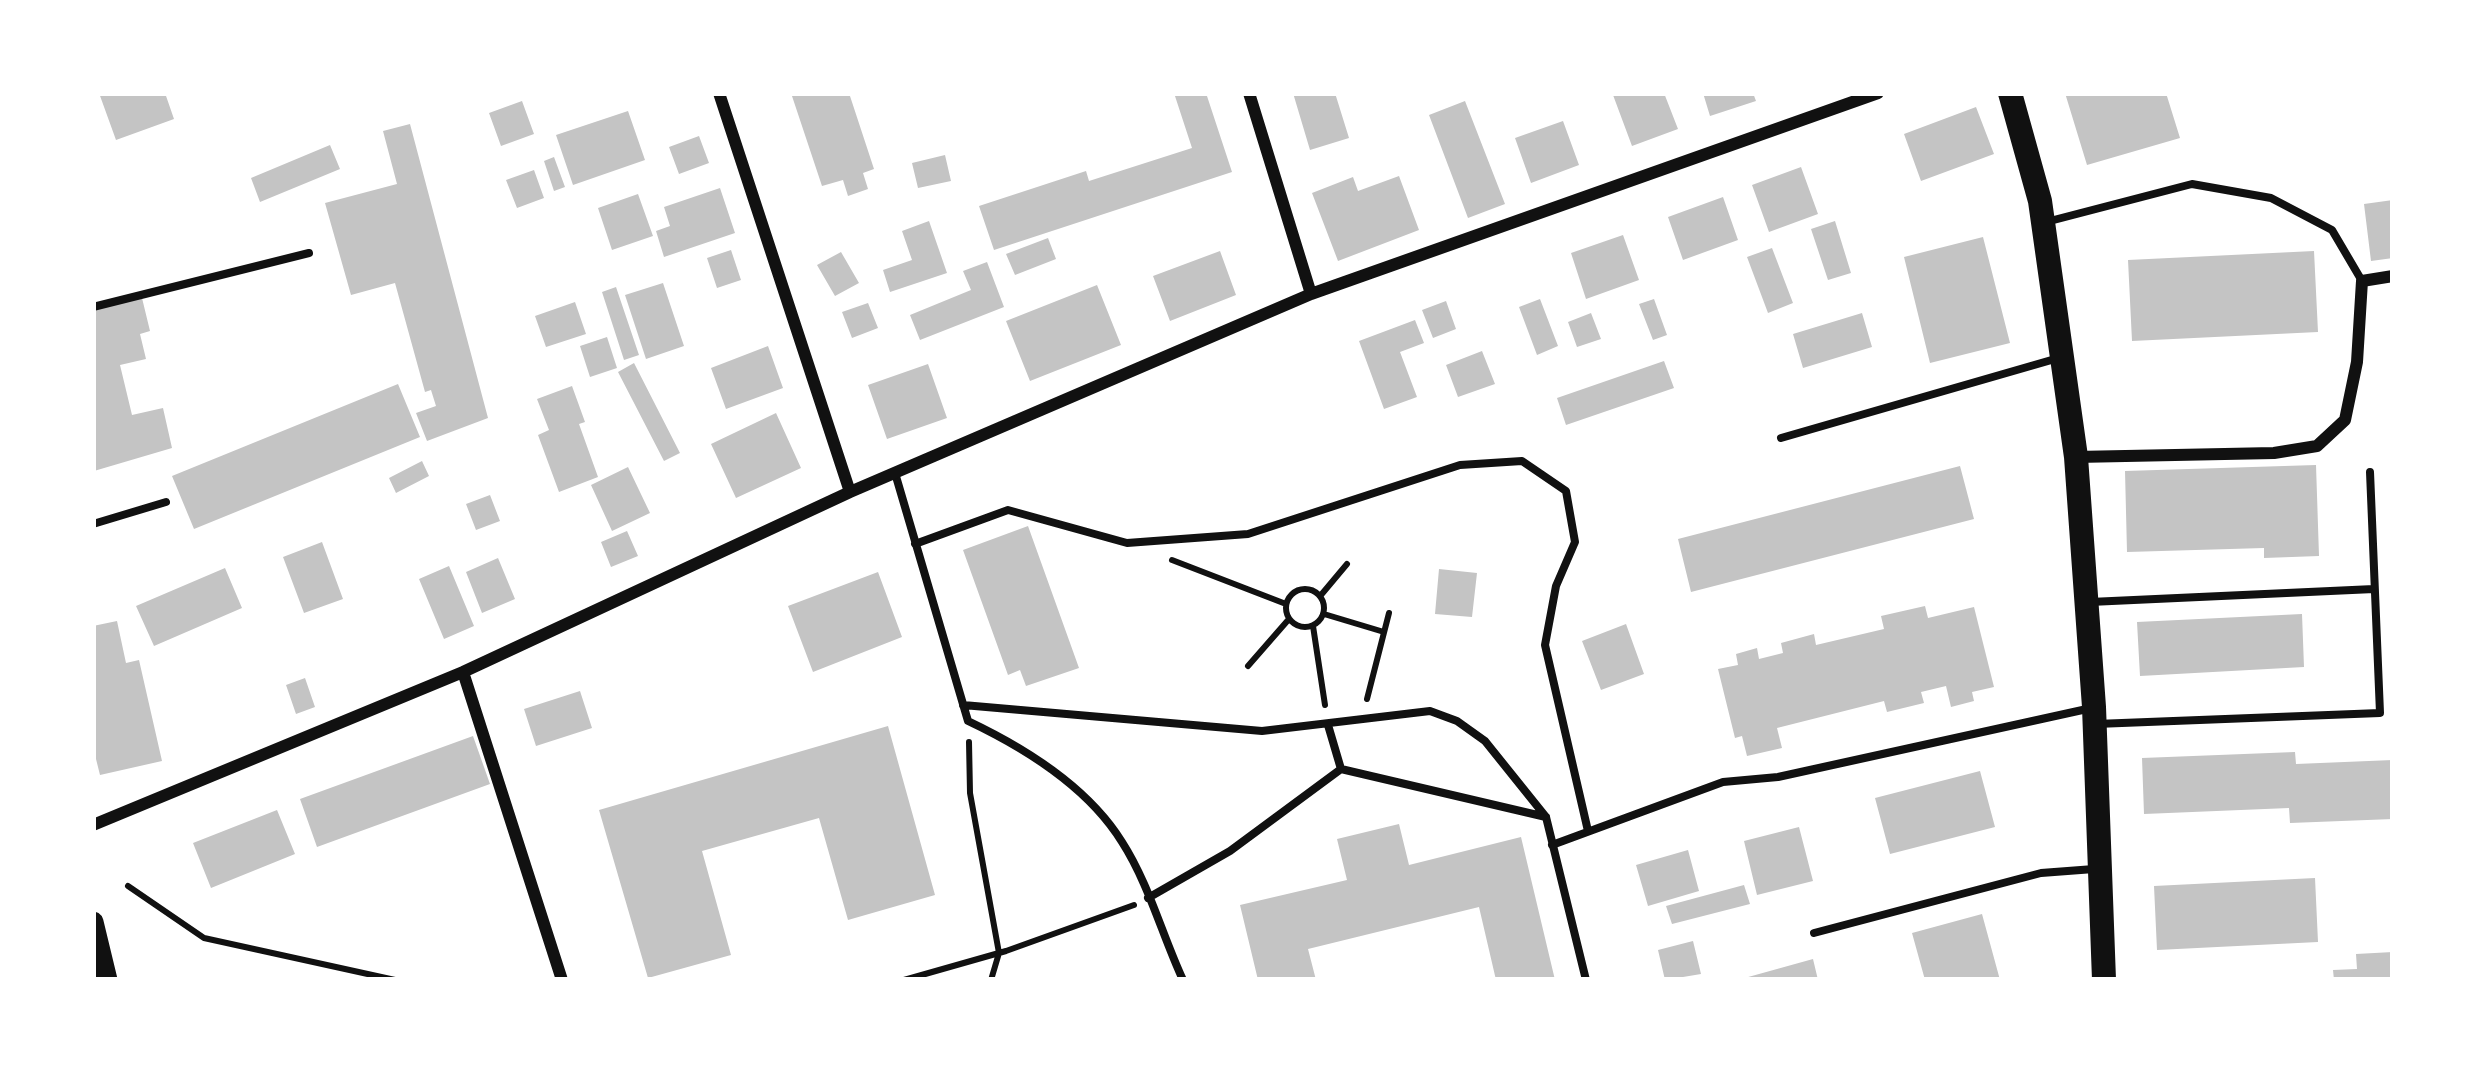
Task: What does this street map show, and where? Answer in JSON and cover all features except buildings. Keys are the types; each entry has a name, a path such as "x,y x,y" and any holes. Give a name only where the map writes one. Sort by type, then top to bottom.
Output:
{"main road":[{"path":"2010,93 2043,223 2076,457 2095,716 2104,980"}],"street":[{"path":"719,93 850,492"},
{"path":"1250,93 1311,294"},
{"path":"93,825 463,672 850,492 1311,294 1878,93"},
{"path":"2076,457 2274,452 2317,446 2344,420 2357,362 2362,281 2393,276"},
{"path":"463,672 562,980"},
{"path":"93,922 107,980"}],"lane":[{"path":"2043,223 2192,184 2271,198 2332,230 2362,281"},
{"path":"93,307 310,253"},
{"path":"1780,438 2062,357"},
{"path":"915,544 1008,510 1127,543 1248,534 1460,465 1522,461 1565,490 1575,542 1556,586 1545,645 1588,831"},
{"path":"1552,844 1723,782 1778,777 2095,716 2380,713 2370,472"},
{"path":"895,473 968,721 1016,747 1085,797 1123,842 1183,980"},
{"path":"93,524 166,502"},
{"path":"2088,602 2375,589"},
{"path":"963,705 1262,731 1430,711 1457,721 1485,741 1546,818 1586,980"},
{"path":"1328,725 1341,769"},
{"path":"1148,898 1230,851 1341,769 1546,818"},
{"path":"1814,933 2041,873 2102,868"}],"path":[{"path":"1127,543 1286,604"},
{"path":"1324,614 1321,595 1347,564"},
{"path":"1289,619 1286,604 1295,591 1303,588 1321,595"},
{"path":"1362,720 1389,613"},
{"path":"1289,619 1313,626 1324,614"},
{"path":"1324,614 1384,632"},
{"path":"1248,666 1289,619"},
{"path":"1313,626 1328,725"},
{"path":"968,721 970,793 999,953 991,980"},
{"path":"128,886 204,938 395,980"},
{"path":"904,980 1098,920 1148,898"}]}
